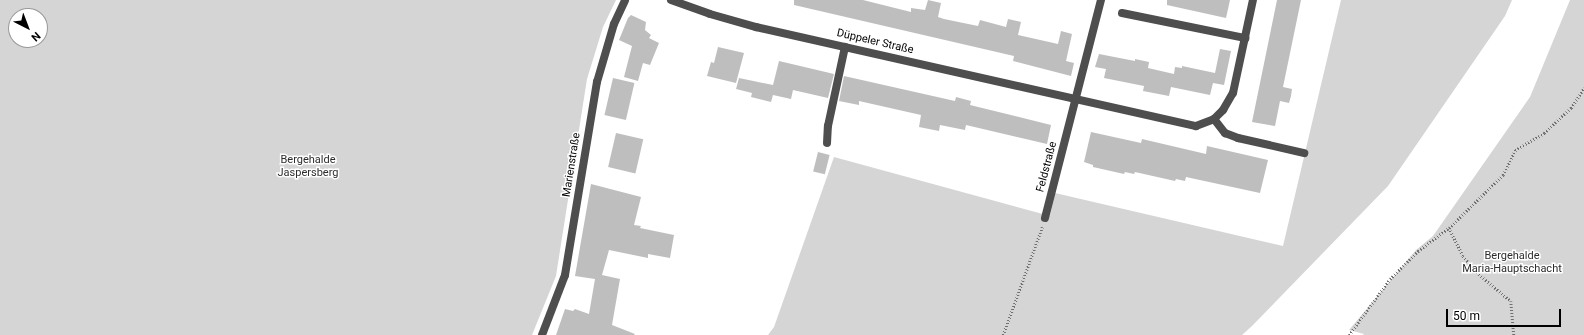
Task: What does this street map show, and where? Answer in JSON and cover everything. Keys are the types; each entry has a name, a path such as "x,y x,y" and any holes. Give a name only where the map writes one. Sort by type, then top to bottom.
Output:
{"street":[{"name":"Marienstraße","path":"542,335 565,276 597,82 614,24 625,0"},
{"name":"Düppeler Straße","path":"671,0 710,14 756,27 1196,126 1214,119"},
{"name":"Feldstraße","path":"1045,218 1101,0"},
{"path":"1253,0 1233,93 1223,110 1214,119 1225,133 1238,138 1304,153"},
{"path":"1122,13 1245,38"},
{"path":"827,143 828,126 844,47"}],"path":[{"path":"1349,335 1390,279 1418,251 1449,228 1503,175 1515,150 1544,133 1566,113 1584,88"},
{"path":"1003,335 1045,218"},
{"path":"1449,228 1463,256 1481,276 1511,301 1514,335"}],"green space":[{"name":"Bergehalde Jaspersberg","path":"0,0 616,0 603,27 587,79 556,276 532,335 0,335"},
{"path":"1341,0 1512,0 1505,16 1388,186 1242,335 768,335 774,327 834,157 1050,216 1055,193 1283,246"},
{"name":"Bergehalde Maria-Hauptschacht","path":"1570,0 1584,0 1584,335 1363,335 1364,334 1349,330 1416,250 1433,236 1530,97"}],"building":[{"path":"794,0 863,0 911,12 911,8 925,10 928,0 941,3 938,17 944,19 978,26 980,20 1006,27 1008,19 1021,22 1018,35 1058,44 1061,31 1072,34 1066,61 1074,63 1071,76 1013,61 1014,56 794,5"},
{"path":"1167,0 1230,0 1226,18 1167,5"},
{"path":"1277,0 1301,0 1283,87 1292,89 1291,96 1289,103 1280,101 1275,126 1252,122"},
{"path":"631,15 646,22 645,30 651,35 649,38 659,43 650,65 643,63 638,81 624,77 632,46 619,40 628,18"},
{"path":"718,47 744,53 736,83 707,76 711,62 714,63"},
{"path":"1220,49 1231,51 1224,85 1213,83 1210,95 1171,87 1169,96 1143,91 1144,86 1104,78 1106,69 1095,67 1099,54 1135,61 1135,59 1149,62 1148,68 1174,74 1175,67 1182,68 1182,66 1215,73"},
{"path":"779,61 834,74 828,98 793,90 791,99 773,95 771,102 751,97 752,93 736,89 739,78 773,85"},
{"path":"844,76 955,101 956,97 971,101 970,105 1051,125 1047,144 966,125 965,130 940,125 939,131 919,127 921,115 859,101 859,105 839,101"},
{"path":"613,78 634,83 626,120 604,115"},
{"path":"1091,132 1141,143 1142,139 1206,154 1207,146 1268,160 1260,193 1186,177 1185,181 1176,179 1175,181 1135,172 1134,174 1125,172 1124,174 1093,167 1093,165 1084,162"},
{"path":"616,133 643,139 635,173 608,167"},
{"path":"818,152 830,155 825,174 813,171"},
{"path":"591,184 641,197 634,225 641,226 640,228 674,235 670,258 648,254 648,258 609,250 602,275 620,279 612,325 635,334 634,335 556,335 565,309 573,311 575,309 589,314 595,279 575,276"}]}
